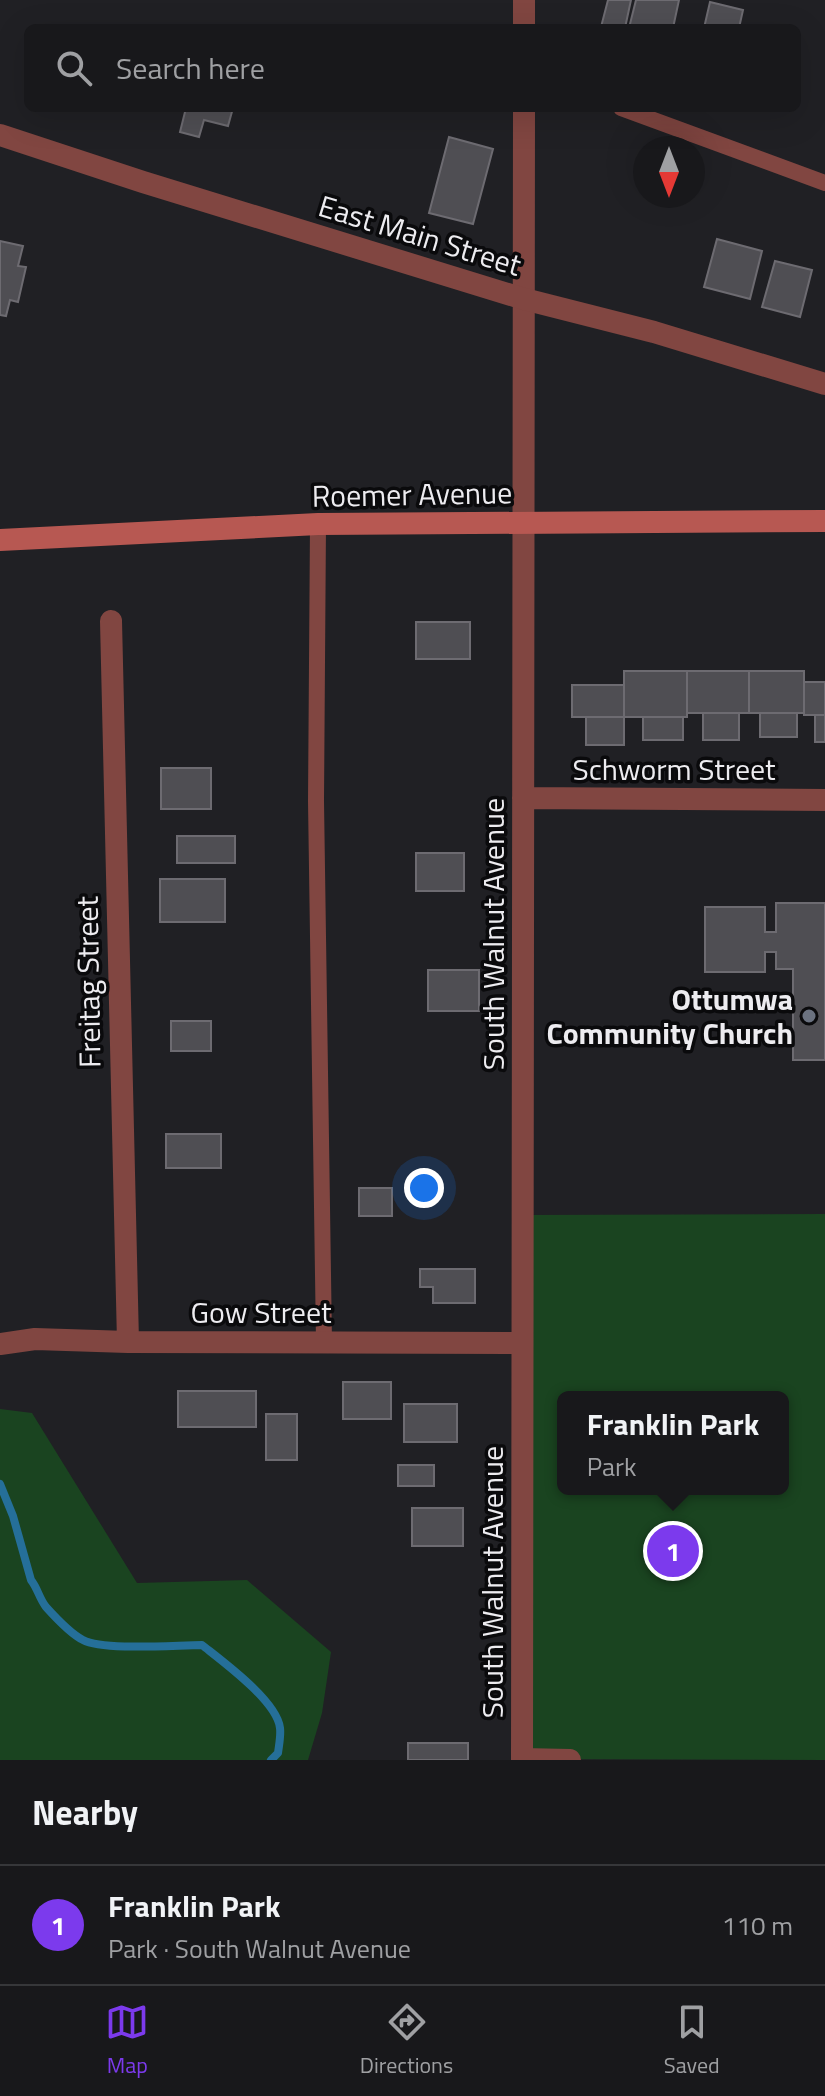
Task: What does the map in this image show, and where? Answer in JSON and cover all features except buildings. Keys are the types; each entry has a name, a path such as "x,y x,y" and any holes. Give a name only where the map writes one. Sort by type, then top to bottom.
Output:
{"main road":[{"name":"Roemer Avenue","path":"0,540 318,524 825,521"}],"street":[{"path":"524,0 524,24"},
{"name":"South Walnut Avenue","path":"522,1760 524,112"},
{"name":"East Main Street","path":"0,135 524,299 654,332 825,384"},
{"name":"Freitag Street","path":"111,621 128,1342"},
{"name":"Schworm Street","path":"523,798 825,800"},
{"name":"Gow Street","path":"0,1344 35,1339 522,1343"},
{"path":"522,1760 570,1760"}],"lane":[{"path":"632,112 825,183"},
{"path":"318,524 316,801 324,1342"}],"green space":[{"path":"825,1214 825,1760 522,1759 523,1215"},
{"path":"0,1409 32,1413 137,1583 247,1580 331,1652 322,1713 308,1760 0,1760"}],"waterway":[{"path":"0,1484 13,1516 31,1580 44,1604 58,1620 78,1637 93,1643 123,1646 202,1645 247,1682 277,1717 280,1728 278,1753 271,1760"}],"place":[{"name":"Ottumwa Community Church","path":"809,1016"},
{"name":"Franklin Park","path":"673,1551"}]}
